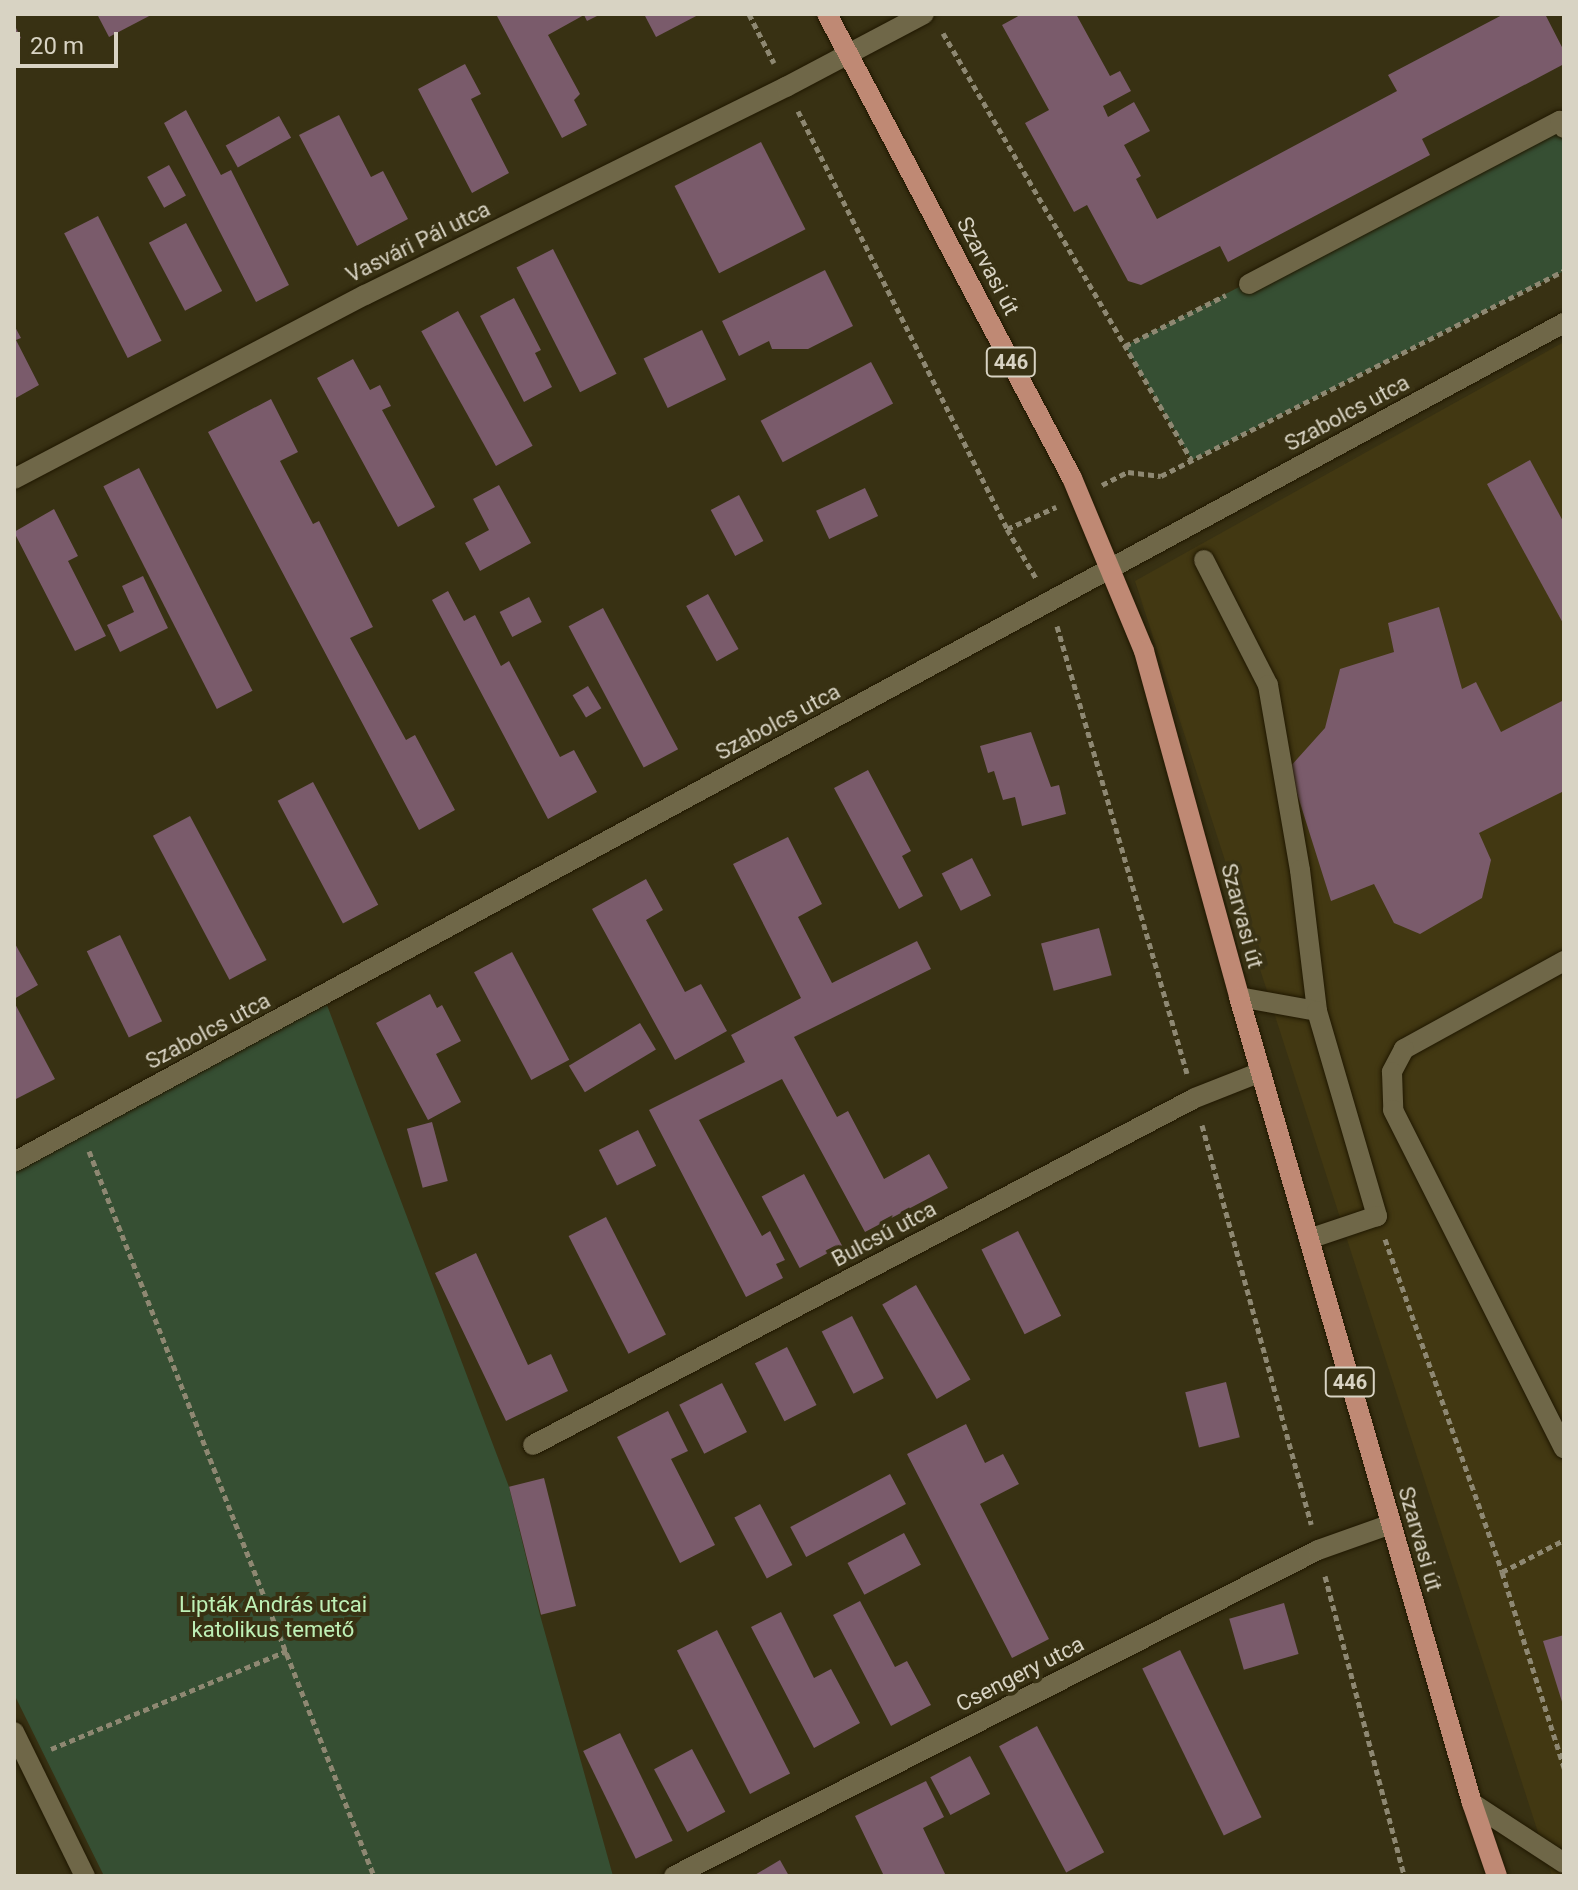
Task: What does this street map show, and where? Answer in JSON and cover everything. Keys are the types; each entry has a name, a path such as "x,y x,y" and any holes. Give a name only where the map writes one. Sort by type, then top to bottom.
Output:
{"main road":[{"name":"Szarvasi út","path":"827,14 1080,496 1144,651 1239,997 1472,1803 1497,1876"}],"street":[{"name":"Vasvári Pál utca","path":"14,479 365,295 786,87 924,14"},
{"path":"1249,284 1560,121 1564,128"},
{"name":"Szabolcs utca","path":"14,1162 1564,323"},
{"path":"1204,560 1268,685 1300,870 1317,1011 1377,1216 1309,1239"},
{"path":"1564,961 1404,1049 1392,1072 1393,1110 1564,1448"},
{"path":"1239,997 1317,1011"},
{"name":"Bulcsú utca","path":"533,1445 1195,1098 1261,1072"},
{"name":"Csengery utca","path":"674,1876 1318,1550 1391,1524"},
{"path":"14,1732 85,1876"},
{"path":"1472,1803 1564,1863"}],"path":[{"path":"749,14 1007,529 1050,603 1195,1098 1404,1876"},
{"path":"940,28 1192,460"},
{"path":"1007,529 1128,472 1161,476 1564,271"},
{"path":"1125,346 1249,284"},
{"path":"79,1127 374,1876"},
{"path":"1377,1216 1502,1572 1564,1768"},
{"path":"1502,1572 1564,1540"},
{"path":"27,1759 287,1651"}],"shaded area":[{"path":"1564,342 1564,1876 1552,1876 1135,581"}],"green space":[{"path":"1560,121 1564,128 1564,271 1192,460 1125,346"},
{"name":"Lipták András utcai katolikus temető","path":"327,1005 509,1487 540,1615 613,1876 104,1876 14,1694 14,1162"}],"building":[{"path":"97,14 153,14 109,37"},
{"path":"601,14 587,21 584,15 548,35 580,94 574,100 587,125 562,138 497,16"},
{"path":"644,14 700,14 656,37"},
{"path":"1022,14 1076,14 1110,76 1120,71 1131,91 1103,106 1108,117 1134,102 1150,131 1124,145 1141,176 1136,179 1157,219 1397,91 1388,75 1504,14 1545,14 1564,51 1564,64 1422,139 1430,155 1228,262 1220,246 1141,285 1128,281 1087,205 1074,212 1025,123 1049,110 1002,25"},
{"path":"14,24 21,38 14,42"},
{"path":"465,64 481,94 471,99 509,173 472,193 418,89"},
{"path":"186,110 221,175 231,170 289,285 256,302 164,123"},
{"path":"339,115 371,177 383,171 408,219 357,246 299,135"},
{"path":"279,116 291,138 238,167 226,146"},
{"path":"761,142 805,229 719,273 675,186"},
{"path":"169,165 186,196 164,208 147,177"},
{"path":"98,216 162,341 128,358 64,233"},
{"path":"186,223 222,291 185,311 149,243"},
{"path":"553,249 617,374 580,392 516,268"},
{"path":"825,270 853,326 808,349 772,349 769,341 739,356 722,321"},
{"path":"514,298 541,350 535,353 552,387 524,402 480,316"},
{"path":"458,311 533,446 496,466 421,331"},
{"path":"14,325 21,338 16,340 39,385 14,399"},
{"path":"702,330 726,379 668,408 644,358"},
{"path":"353,359 370,390 380,385 391,406 382,410 435,507 398,527 317,378"},
{"path":"871,362 893,403 783,462 761,421"},
{"path":"271,399 298,452 280,461 313,524 319,521 373,627 350,638 406,740 415,735 455,810 419,830 208,432"},
{"path":"1530,460 1564,523 1564,625 1487,484"},
{"path":"139,468 252,691 217,709 103,486"},
{"path":"499,485 531,543 480,571 465,543 489,530 473,499"},
{"path":"865,488 878,516 829,539 816,511"},
{"path":"739,495 763,541 735,556 711,510"},
{"path":"54,509 78,556 68,561 106,636 75,651 14,532"},
{"path":"143,576 168,628 120,652 107,625 134,612 122,586"},
{"path":"448,591 464,621 475,615 501,666 509,661 560,757 574,750 597,792 548,819 432,600"},
{"path":"708,594 739,649 717,661 686,606"},
{"path":"529,597 542,622 512,637 500,612"},
{"path":"1439,607 1462,689 1476,682 1501,732 1564,700 1564,791 1479,833 1491,860 1482,898 1420,934 1394,923 1374,884 1331,901 1289,768 1325,728 1340,669 1394,652 1388,623"},
{"path":"603,608 678,749 644,768 569,626"},
{"path":"588,686 601,708 586,718 573,695"},
{"path":"1031,732 1051,787 1059,785 1066,814 1022,826 1015,797 1003,800 994,771 988,773 980,746"},
{"path":"868,770 911,851 902,856 923,896 899,909 834,788"},
{"path":"313,782 378,905 343,924 278,801"},
{"path":"190,816 267,960 229,980 153,836"},
{"path":"788,837 822,904 798,917 832,983 917,941 931,969 794,1037 837,1117 848,1111 884,1179 929,1154 948,1188 865,1232 782,1079 699,1120 762,1236 770,1231 785,1260 776,1264 783,1278 746,1297 649,1110 745,1062 731,1035 801,998 733,864"},
{"path":"972,858 991,895 961,911 942,873"},
{"path":"646,879 663,910 646,920 685,992 701,984 727,1031 675,1060 592,909"},
{"path":"1099,928 1112,975 1054,991 1041,944"},
{"path":"120,935 162,1021 129,1038 87,951"},
{"path":"14,942 38,985 14,999"},
{"path":"512,952 569,1060 531,1080 474,972"},
{"path":"430,994 437,1008 442,1005 461,1041 436,1054 461,1102 428,1120 376,1023"},
{"path":"14,1002 55,1079 14,1100"},
{"path":"640,1023 656,1050 585,1092 569,1066"},
{"path":"432,1122 448,1181 423,1188 407,1129"},
{"path":"638,1130 656,1166 617,1186 599,1150"},
{"path":"804,1174 842,1246 800,1268 762,1197"},
{"path":"606,1217 666,1335 629,1354 569,1236"},
{"path":"1018,1231 1061,1316 1025,1334 981,1250"},
{"path":"476,1253 528,1365 551,1354 568,1391 506,1421 435,1273"},
{"path":"916,1285 971,1379 937,1399 882,1304"},
{"path":"852,1316 884,1378 853,1394 822,1331"},
{"path":"787,1347 817,1405 784,1421 755,1363"},
{"path":"1226,1382 1240,1437 1199,1447 1185,1392"},
{"path":"722,1383 747,1432 704,1454 679,1405"},
{"path":"668,1411 688,1451 671,1459 715,1545 680,1563 617,1437"},
{"path":"966,1424 985,1463 1003,1454 1019,1484 980,1504 1049,1639 1012,1658 907,1454"},
{"path":"890,1474 906,1504 806,1557 790,1527"},
{"path":"544,1478 576,1606 541,1615 509,1487"},
{"path":"760,1504 792,1565 767,1579 734,1518"},
{"path":"904,1533 921,1565 864,1595 847,1563"},
{"path":"860,1601 895,1667 907,1661 931,1705 891,1726 833,1615"},
{"path":"1284,1603 1299,1654 1244,1670 1229,1619"},
{"path":"781,1612 814,1678 831,1669 860,1723 814,1748 751,1627"},
{"path":"717,1630 790,1773 750,1794 677,1650"},
{"path":"1564,1635 1564,1705 1563,1705 1543,1641"},
{"path":"1180,1650 1262,1817 1224,1836 1142,1668"},
{"path":"1037,1726 1104,1852 1066,1872 999,1746"},
{"path":"620,1733 673,1841 636,1859 583,1751"},
{"path":"692,1749 725,1812 687,1832 654,1769"},
{"path":"970,1756 990,1794 950,1815 930,1777"},
{"path":"926,1781 944,1817 923,1828 946,1876 884,1876 855,1816"},
{"path":"780,1860 789,1876 753,1876"}]}
